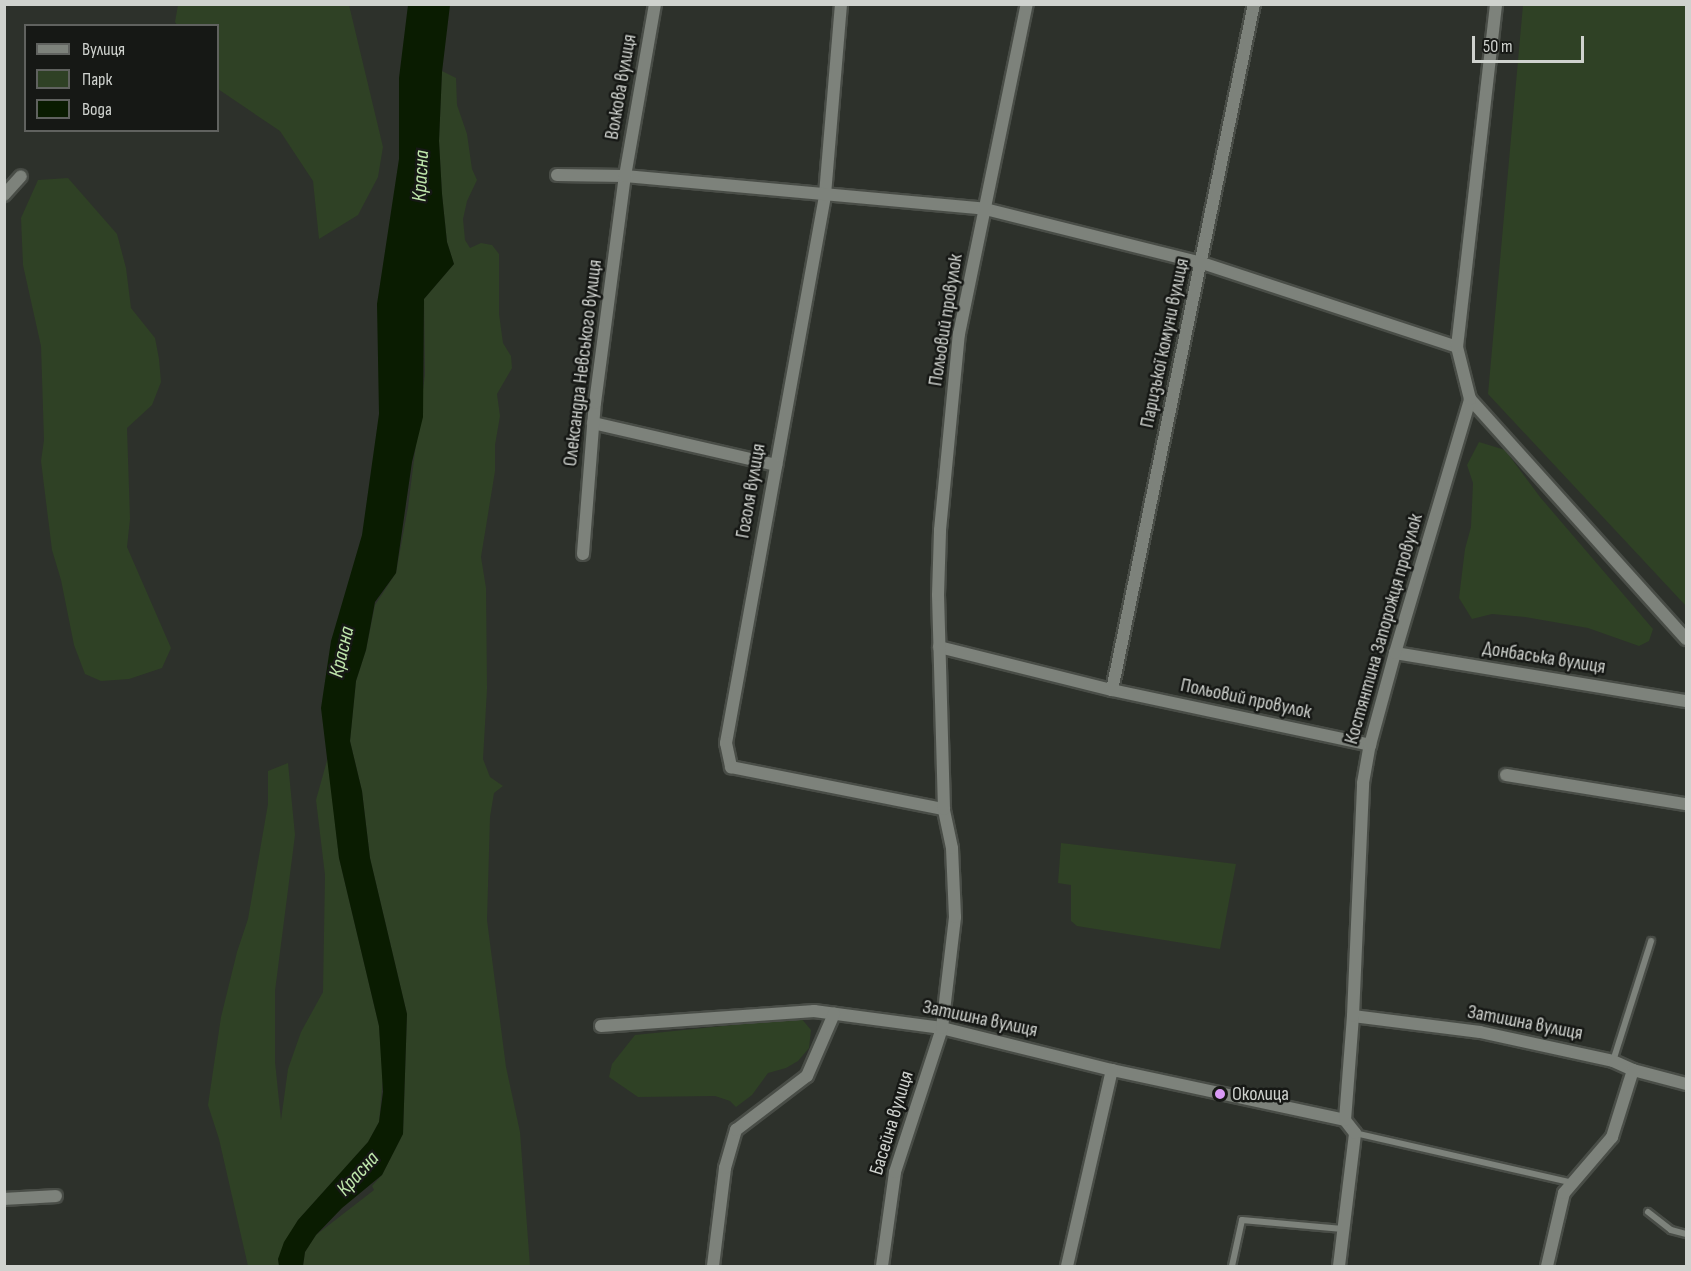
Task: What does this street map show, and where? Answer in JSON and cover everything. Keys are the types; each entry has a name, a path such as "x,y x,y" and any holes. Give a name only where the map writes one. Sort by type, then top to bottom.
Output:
{"street":[{"name":"Волкова вулиця","path":"626,176 655,4"},
{"name":"Гоголя вулиця","path":"841,4 825,196 726,744 731,767 944,809"},
{"name":"Польовий провулок","path":"942,1028 955,918 952,848 944,809 939,647 940,530 959,334 1028,4"},
{"name":"Паризької комуни вулиця","path":"1112,690 1254,4"},
{"path":"1496,4 1457,347 1470,399 1686,639"},
{"path":"557,175 626,176 985,209 1202,263 1457,347"},
{"path":"4,195 21,176"},
{"name":"Олександра Невського вулиця","path":"583,554 593,423 626,176"},
{"name":"Костянтина Запорожця провулок","path":"1345,1120 1353,1016 1363,783 1370,745 1395,653 1470,399"},
{"path":"593,423 776,465"},
{"name":"Польовий провулок","path":"939,647 1112,690 1370,745"},
{"name":"Донбаська вулиця","path":"1395,653 1686,700"},
{"path":"1506,775 1686,804"},
{"name":"Затишна вулиця","path":"601,1026 814,1011 942,1028 1112,1070 1345,1120"},
{"path":"713,1266 725,1168 736,1130 807,1076 834,1014"},
{"name":"Затишна вулиця","path":"1353,1016 1480,1032 1613,1061 1633,1070 1686,1084"},
{"name":"Басейна вулиця","path":"882,1266 895,1172 942,1028"},
{"path":"1068,1266 1112,1070"},
{"path":"1547,1266 1563,1193 1574,1183 1611,1137 1633,1070"},
{"path":"1339,1266 1355,1133 1345,1120"},
{"path":"4,1199 56,1196"}],"lane":[{"path":"1613,1061 1651,941"},
{"path":"1355,1133 1574,1183"},
{"path":"1648,1212 1671,1230 1686,1234"},
{"path":"1232,1266 1242,1220 1344,1229"}],"green space":[{"path":"178,5 349,5 383,147 378,177 358,215 319,239 313,181 280,131 219,90 219,24 176,24"},
{"path":"1523,5 1686,5 1686,606 1488,394"},
{"path":"442,71 456,78 457,105 467,134 472,169 477,180 467,201 463,219 465,240 470,248 481,243 492,245 499,254 499,314 503,343 511,356 512,368 497,394 500,416 495,445 495,471 481,557 486,588 487,689 483,759 490,777 503,786 494,793 490,817 487,920 506,1067 520,1132 530,1266 303,1266 305,1252 316,1235 374,1190 372,1186 382,1175 403,1134 407,1014 370,858 362,791 350,741 356,681 366,650 375,605 396,573 408,507 425,374 424,299 454,264 447,242 442,194 439,141"},
{"path":"68,178 117,234 126,268 131,308 155,338 159,359 161,382 152,405 127,428 130,519 127,547 171,648 162,668 129,679 101,681 85,674 74,645 61,580 52,550 41,461 44,440 41,346 23,265 21,218 38,180"},
{"path":"1479,442 1505,450 1540,497 1653,629 1649,641 1639,646 1588,628 1525,617 1492,614 1472,619 1459,598 1465,549 1471,527 1473,483 1467,465"},
{"path":"328,757 339,858 379,1026 383,1077 379,1122 368,1142 298,1220 278,1259 279,1266 248,1266 219,1139 208,1105 221,1017 237,952 248,919 268,804 268,771 288,763 295,835 275,991 275,1062 281,1120 288,1069 301,1032 323,992 325,875 316,800"},
{"path":"1061,843 1236,864 1220,949 1077,926 1071,921 1071,885 1058,883"},
{"path":"801,1018 811,1030 809,1048 798,1061 786,1068 768,1073 752,1095 736,1107 730,1101 715,1096 638,1097 609,1077 612,1064 635,1035"}],"water":[{"name":"Красна","path":"408,5 450,5 442,72 439,141 447,242 454,264 424,299 423,417 412,462 396,573 375,602 366,650 356,681 350,741 362,791 370,858 407,1014 403,1134 382,1175 342,1208 316,1235 305,1252 303,1266 279,1266 278,1259 284,1242 298,1220 368,1142 379,1122 383,1092 379,1026 339,858 321,708 331,641 362,535 379,414 377,304 399,159 399,78"}],"place":[{"name":"Околица","path":"1220,1094"}]}
